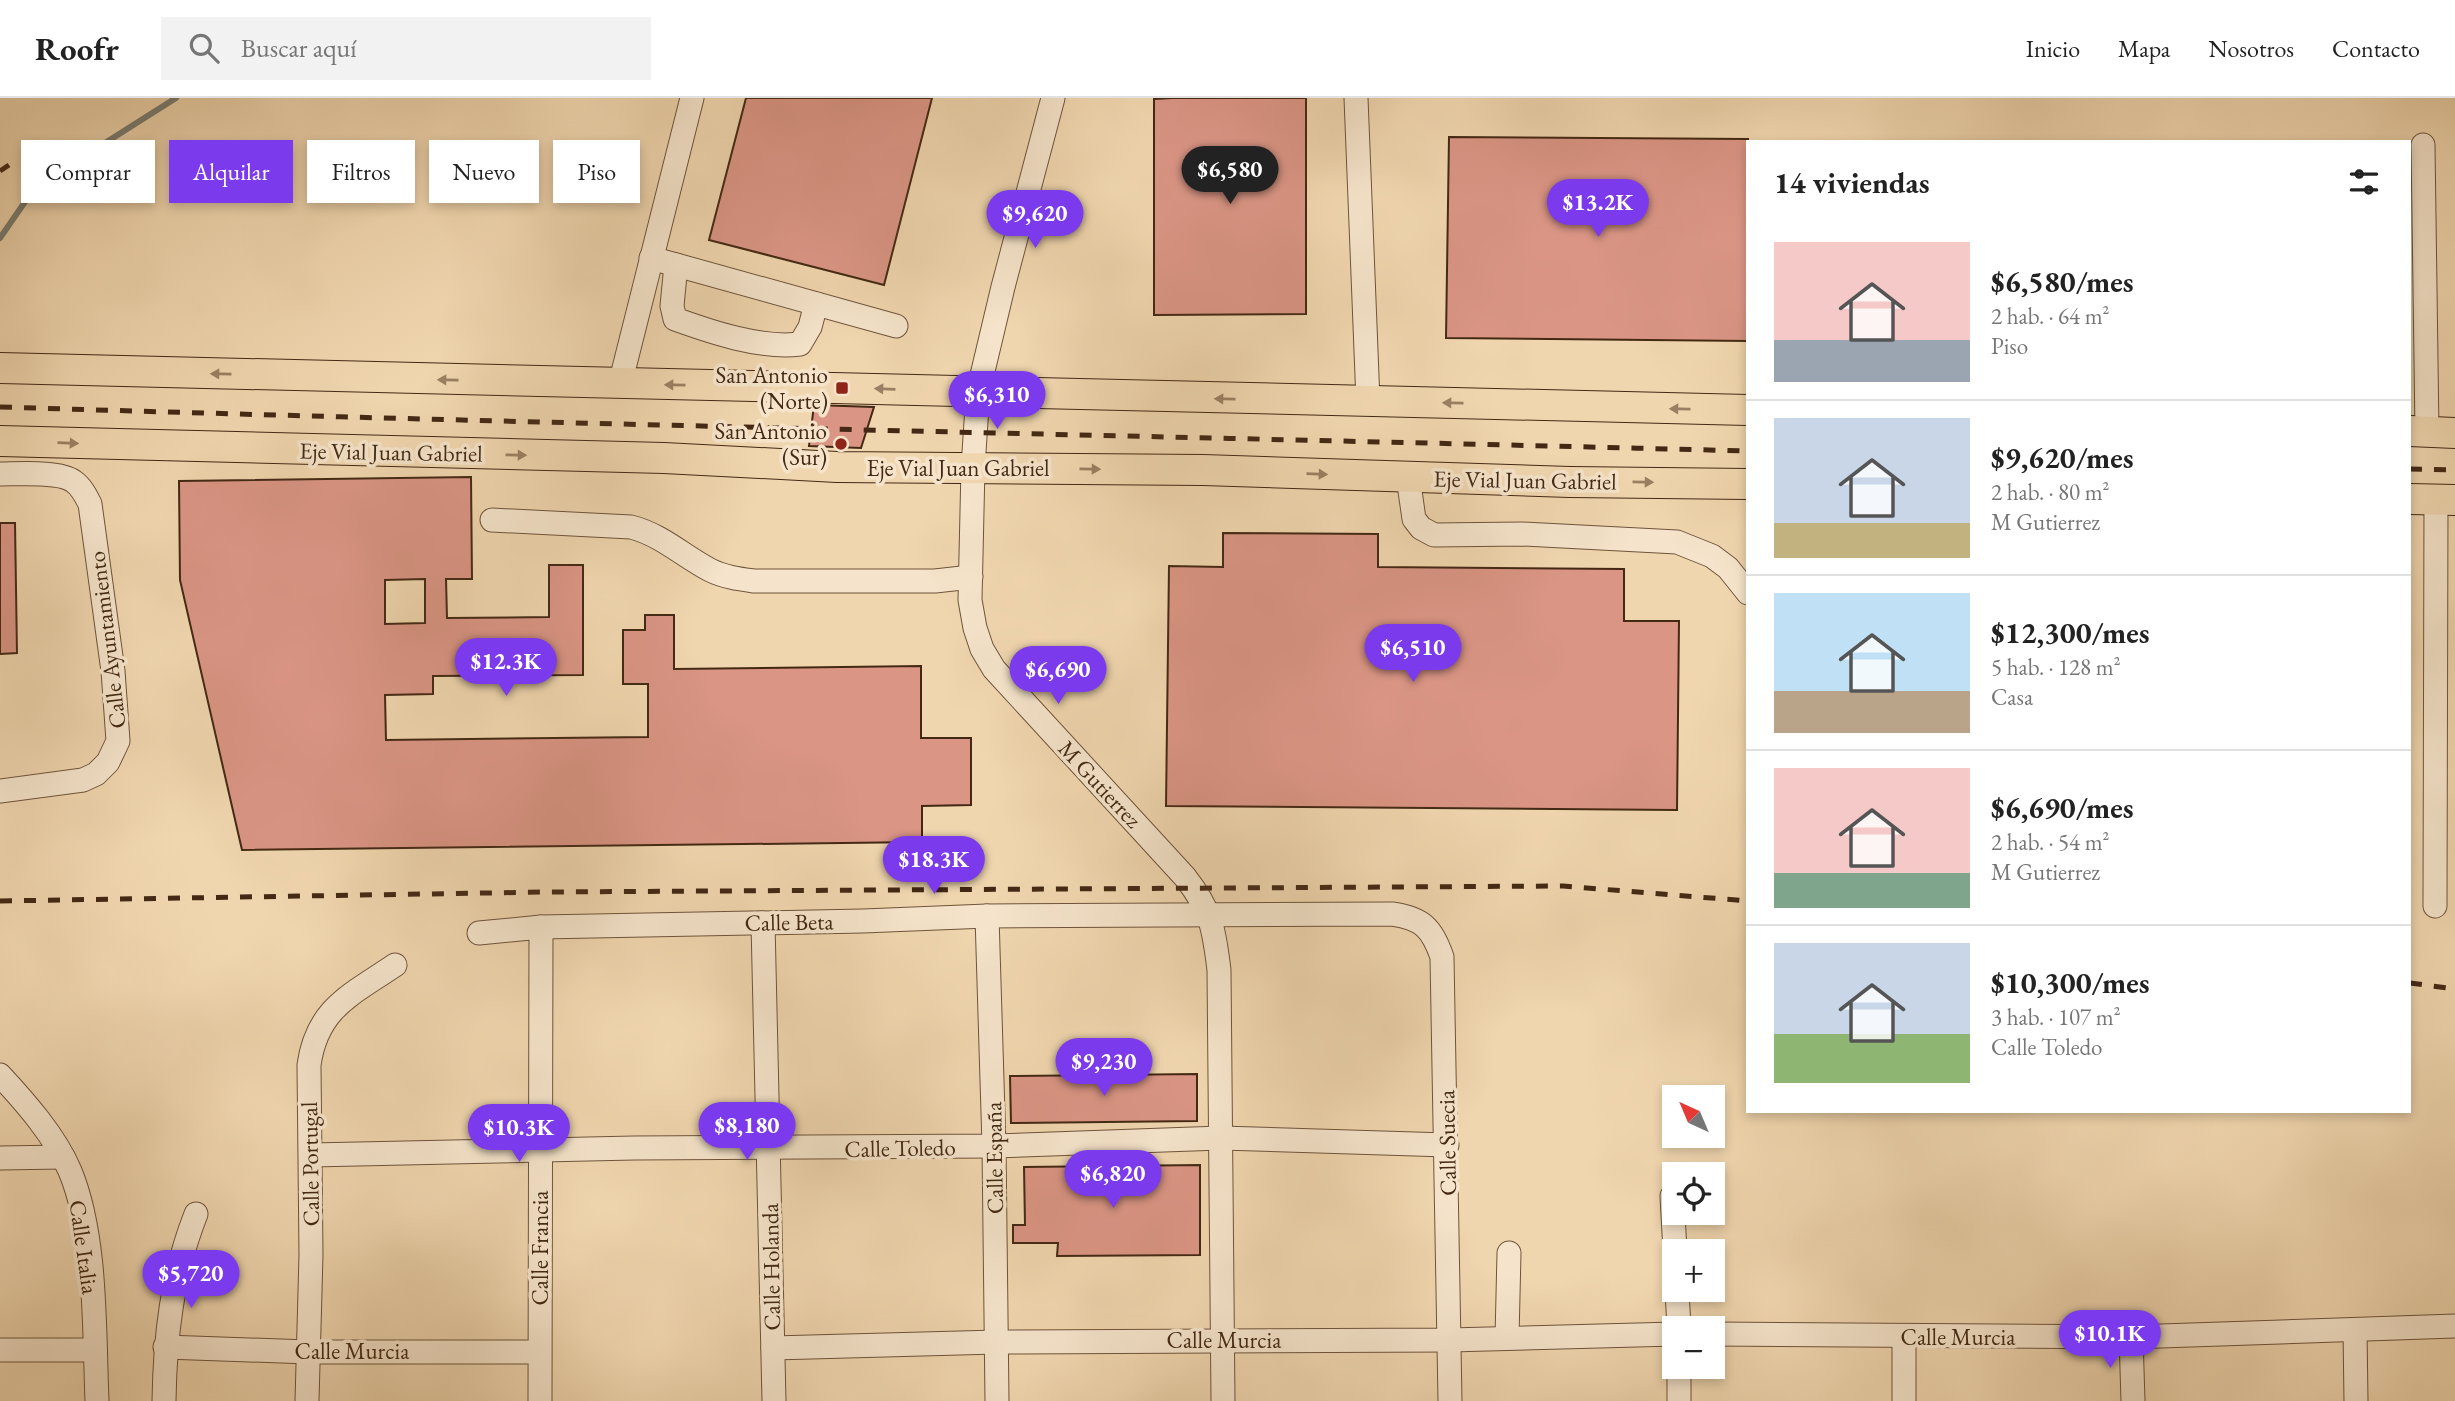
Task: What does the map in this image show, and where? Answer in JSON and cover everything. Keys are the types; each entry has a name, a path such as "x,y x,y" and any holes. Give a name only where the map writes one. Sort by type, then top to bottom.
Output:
{"main road":[{"path":"0,368 1746,410"},
{"name":"Eje Vial Juan Gabriel","path":"0,442 664,458 837,467 1203,470 1746,484"}],"street":[{"path":"620,384 692,98"},
{"name":"M Gutierrez","path":"1053,98 978,392 973,467 970,600 982,649 994,669 1185,877 1209,913 1216,940 1219,970 1223,1401"},
{"path":"1356,98 1368,401"},
{"path":"2423,145 2431,432"},
{"path":"651,258 896,326"},
{"path":"676,265 672,306 675,319 713,332 785,346 800,344 810,327 816,304"},
{"name":"Calle Ayuntamiento","path":"0,474 62,476 79,486 90,504 113,671 118,741 108,762 96,774 83,780 0,791"},
{"path":"1409,477 1414,520 1420,528 1434,535 1522,534 1677,542 1712,556 1728,568 1746,590"},
{"path":"2434,500 2441,896"},
{"path":"492,520 631,527 664,540 709,569 730,578 754,581 935,580 971,577"},
{"path":"2436,719 2455,740"},
{"name":"Calle Beta","path":"479,933 541,927 987,916 1392,914"},
{"name":"Calle Suecia","path":"1392,914 1412,916 1423,924 1438,943 1442,957 1450,1401"},
{"name":"Calle España","path":"987,916 994,1146 997,1401"},
{"name":"Calle Holanda","path":"763,923 774,1401"},
{"name":"Calle Francia","path":"540,1401 541,927"},
{"name":"Calle Portugal","path":"307,1401 311,1255 309,1065 317,1030 339,1004 395,965"},
{"name":"Calle Italia","path":"0,1076 33,1114 63,1157 84,1215 89,1246 97,1401"},
{"name":"Calle Toledo","path":"311,1155 994,1146 1221,1138 1447,1145"},
{"path":"0,1157 63,1157"},
{"path":"164,1401 165,1347 176,1276 196,1214"},
{"path":"1507,1338 1509,1252"},
{"name":"Calle Murcia","path":"1725,1334 2131,1337 2455,1326"},
{"path":"2356,1330 2356,1401"},
{"name":"Calle Murcia","path":"773,1348 997,1342 1450,1340 1662,1334"},
{"path":"1904,1337 1904,1401"},
{"path":"2131,1337 2133,1401"},
{"name":"Calle Murcia","path":"165,1347 308,1352 540,1352"},
{"path":"0,1350 95,1350"},
{"path":"1679,1379 1679,1401"}],"building":[{"path":"746,98 932,98 884,285 709,240"},
{"path":"1306,98 1306,314 1154,315 1154,99"},
{"path":"1449,137 1748,139 1746,341 1446,338"},
{"path":"814,405 874,407 861,448 809,446"},
{"path":"471,477 472,579 446,579 447,618 549,617 549,565 583,565 583,675 433,676 433,694 385,695 386,740 648,737 648,684 623,684 623,630 645,630 645,615 674,615 674,669 921,666 921,738 971,738 971,805 922,806 922,842 242,850 180,580 179,481","holes":["425,579 425,623 385,624 385,580"]},
{"path":"0,523 15,523 17,653 0,654"},
{"path":"1223,533 1378,534 1378,567 1624,569 1624,621 1679,621 1677,810 1166,806 1169,566 1223,567"},
{"path":"1197,1074 1197,1121 1011,1123 1010,1076"},
{"path":"1200,1165 1200,1255 1057,1256 1058,1243 1013,1243 1013,1225 1025,1225 1024,1167"}],"waterway":[{"path":"0,238 29,196 56,174 176,98"}],"railway":[{"path":"0,171 9,165"},
{"path":"0,407 1746,451"},
{"path":"2411,469 2455,470"},
{"path":"0,901 546,892 1563,886 1746,901"},
{"path":"2411,983 2455,989"}],"place":[{"name":"San Antonio (Norte)","path":"842,388"},
{"name":"San Antonio (Sur)","path":"841,444"}]}
